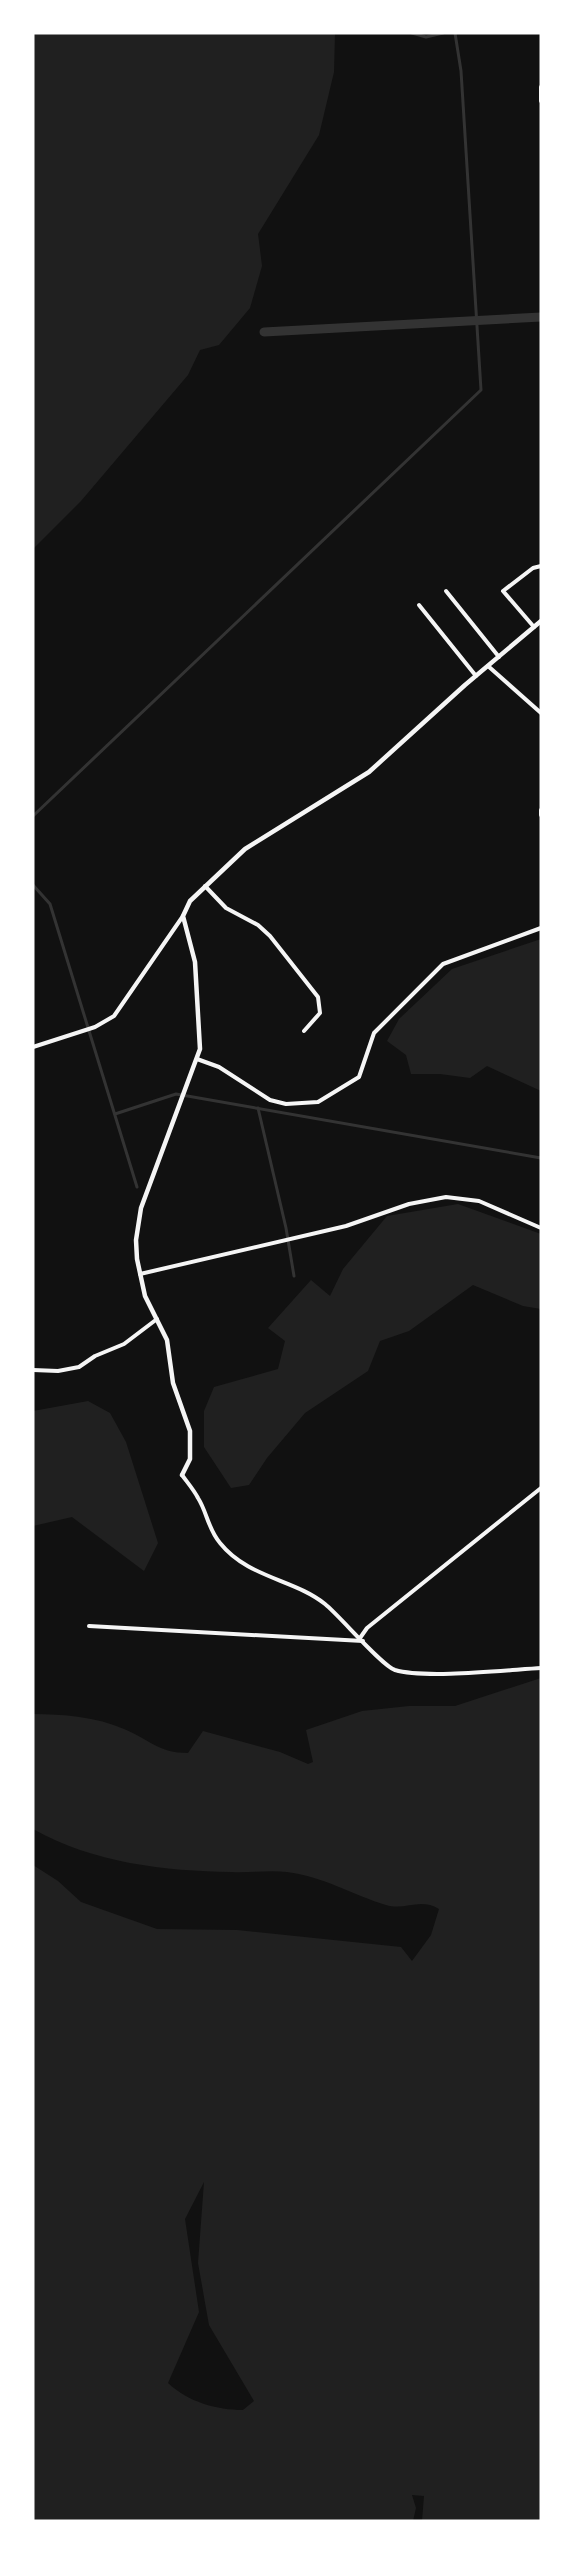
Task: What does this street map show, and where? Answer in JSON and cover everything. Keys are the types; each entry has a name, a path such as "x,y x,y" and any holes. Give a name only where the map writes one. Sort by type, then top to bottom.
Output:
{"street":[{"path":"541,87 541,101"},
{"path":"534,627 503,591 533,568 541,566"},
{"path":"446,591 499,657"},
{"path":"419,605 476,676"},
{"path":"33,1047 95,1028 114,1016 183,916 190,901 205,886 245,849 369,772 541,621"},
{"path":"488,666 541,713"},
{"path":"541,810 541,815"},
{"path":"205,886 226,908 258,925 270,936 318,997 320,1013 304,1031"},
{"path":"183,916 195,962 201,1037 197,1059 137,1224 137,1259 145,1296 167,1340 173,1383 190,1431 190,1459 182,1475 199,1499 207,1522 220,1543 236,1558 274,1580 309,1593 326,1604 384,1663 396,1670 426,1672 541,1668"},
{"path":"197,1059 219,1067 270,1100 286,1104 318,1102 359,1077 374,1033 442,964 541,928"},
{"path":"140,1274 346,1226 409,1204 446,1197 479,1202 541,1228"},
{"path":"33,1370 58,1371 79,1367 95,1356 124,1344 157,1319"},
{"path":"362,1639 367,1628 541,1488"},
{"path":"89,1626 362,1639"}],"shaded area":[{"path":"33,33 335,33 334,72 319,135 258,234 262,266 250,308 219,345 200,350 188,375 81,501 33,549"},
{"path":"541,939 541,1091 487,1066 470,1078 440,1074 411,1074 406,1055 387,1041 399,1019 452,969"},
{"path":"458,1204 541,1234 541,1309 523,1306 473,1285 409,1331 380,1341 368,1371 305,1413 267,1458 249,1485 231,1488 204,1447 204,1411 214,1387 278,1369 285,1341 268,1328 311,1280 330,1296 343,1269 387,1216"},
{"path":"88,1401 110,1413 126,1442 158,1543 144,1571 72,1517 33,1526 33,1411"},
{"path":"541,1678 541,2521 422,2521 424,2496 412,2495 416,2508 413,2521 33,2521 33,1865 58,1881 81,1902 157,1929 237,1930 401,1947 412,1961 431,1935 439,1909 425,1904 386,1905 300,1874 280,1871 207,1871 155,1867 105,1857 56,1841 33,1829 33,1714 91,1719 114,1725 169,1751 188,1753 203,1731 280,1752 308,1764 313,1762 306,1730 362,1711 409,1706 455,1706","holes":["204,2182 198,2263 209,2325 254,2401 243,2410 203,2404 184,2395 168,2383 199,2312 185,2219"]}],"waterway":[{"path":"412,33 426,37 443,33"},
{"path":"33,816 481,390 461,71 455,33"},
{"path":"264,332 541,317"},
{"path":"33,885 50,904 137,1187"},
{"path":"115,1114 176,1094 541,1158"},
{"path":"258,1108 286,1228 294,1276"}]}
